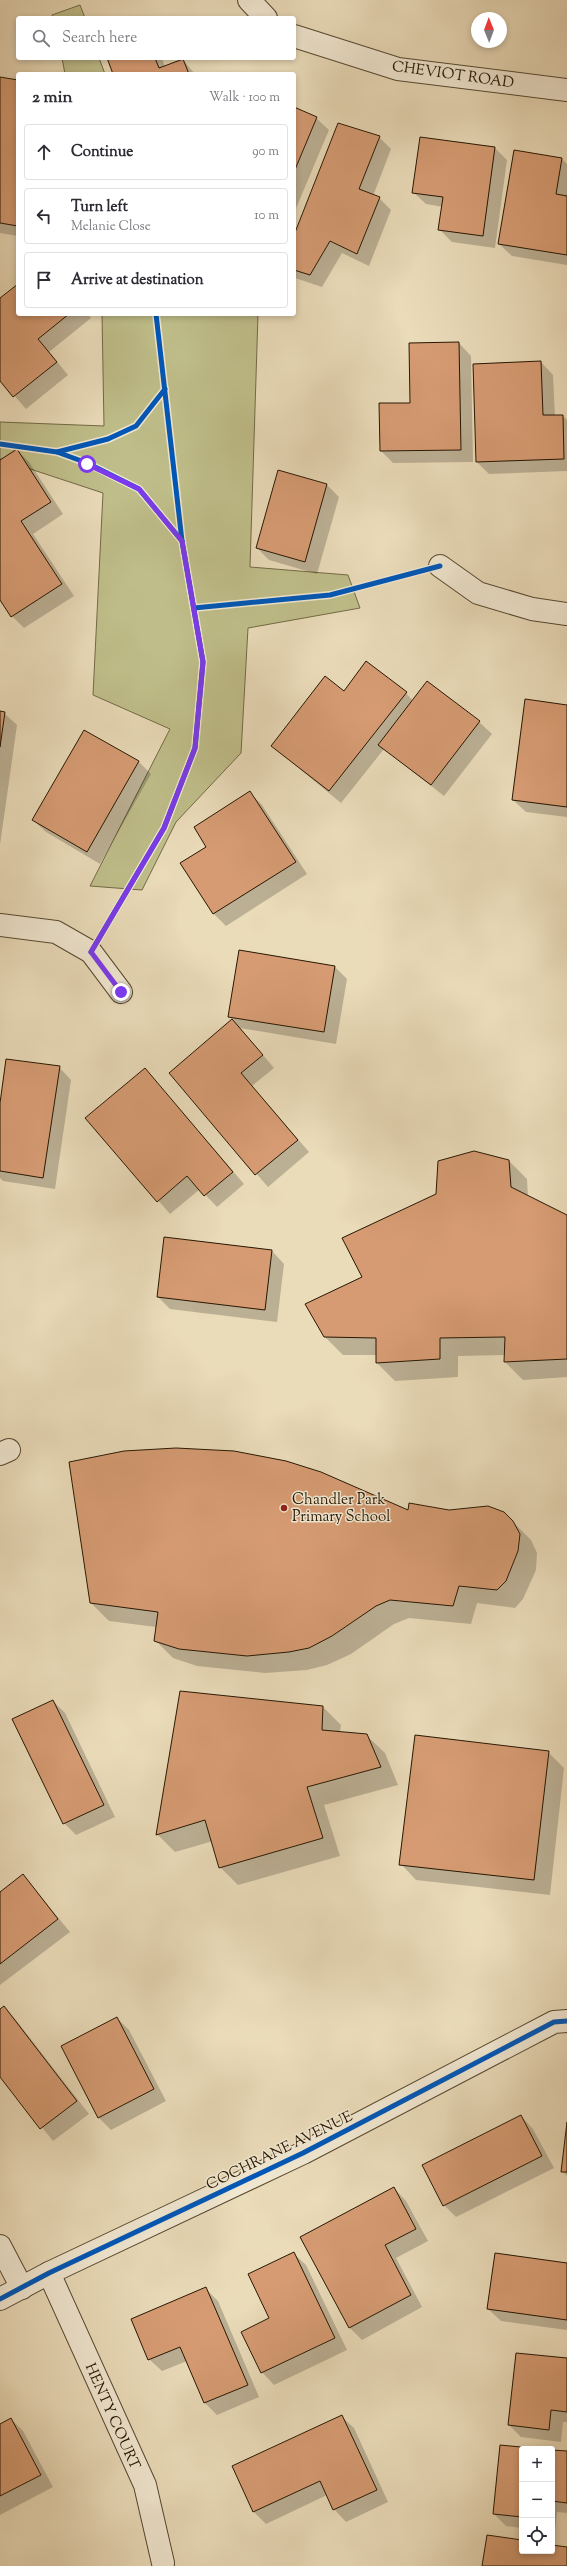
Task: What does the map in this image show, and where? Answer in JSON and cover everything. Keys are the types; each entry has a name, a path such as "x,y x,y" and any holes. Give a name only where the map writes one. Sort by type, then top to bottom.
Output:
{"street":[{"path":"248,0 264,16"},
{"name":"CHEVIOT ROAD","path":"296,37 398,68 567,90"},
{"path":"440,566 478,593 532,608 567,614"},
{"path":"0,925 56,932 91,952 121,992"},
{"name":"COCHRANE AVENUE","path":"0,2299 49,2273 303,2153 554,2022 567,2021"},
{"path":"0,2246 22,2288"},
{"name":"HENTY COURT","path":"49,2273 145,2485 162,2563"}],"shaded area":[{"path":"80,5 84,16 52,16"},
{"path":"62,60 100,60 104,72 65,72"},
{"path":"102,316 258,316 250,567 348,575 360,608 248,628 241,753 176,822 142,890 90,886 170,729 93,695 103,493 0,459 0,422 104,426"}],"building":[{"path":"108,60 156,60 159,68 183,60 188,72 112,72"},
{"path":"0,77 16,80 16,226 0,223"},
{"path":"296,108 317,117 296,167"},
{"path":"338,123 380,136 359,189 380,197 357,254 330,241 310,275 296,271 296,230"},
{"path":"420,137 495,147 483,236 438,230 443,197 412,193"},
{"path":"514,150 562,158 556,194 567,196 567,255 498,244"},
{"path":"16,286 16,316 67,316 38,339 57,362 13,397 0,381 0,298"},
{"path":"459,342 461,450 380,451 379,403 410,403 409,343"},
{"path":"541,361 543,415 563,415 564,459 476,462 473,364"},
{"path":"17,449 51,502 21,521 62,584 11,617 0,600 0,460"},
{"path":"278,470 327,484 305,562 256,548"},
{"path":"366,661 407,692 329,791 271,746 325,676 344,691"},
{"path":"427,681 480,721 431,785 378,745"},
{"path":"525,699 567,705 567,807 512,800"},
{"path":"0,711 5,712 0,747"},
{"path":"84,730 139,761 87,852 32,820"},
{"path":"250,791 296,862 213,914 180,863 206,847 194,827"},
{"path":"239,950 335,966 324,1032 228,1017"},
{"path":"232,1019 263,1055 241,1073 298,1140 255,1175 169,1073"},
{"path":"6,1059 60,1066 43,1178 0,1171 0,1103"},
{"path":"145,1068 233,1172 204,1196 187,1176 157,1202 85,1118"},
{"path":"474,1151 509,1160 511,1187 567,1215 567,1359 504,1362 505,1337 440,1338 440,1359 376,1363 376,1338 324,1337 305,1304 362,1277 342,1238 436,1194 438,1161"},
{"path":"164,1237 272,1250 265,1310 157,1297"},
{"path":"176,1448 234,1451 286,1461 321,1472 408,1510 409,1503 449,1510 488,1506 504,1512 513,1521 520,1534 518,1551 506,1581 497,1590 459,1586 453,1606 390,1600 376,1606 332,1636 309,1648 289,1652 247,1656 179,1649 154,1641 158,1612 90,1603 69,1462 124,1451"},
{"path":"180,1691 323,1706 322,1730 367,1734 381,1767 307,1787 323,1838 219,1868 205,1820 156,1835"},
{"path":"53,1700 104,1805 63,1824 12,1719"},
{"path":"415,1735 549,1751 534,1880 399,1865"},
{"path":"23,1874 58,1919 0,1964 0,1892"},
{"path":"4,2006 77,2101 40,2129 0,2077 0,2009"},
{"path":"117,2017 154,2089 98,2118 61,2046"},
{"path":"521,2115 542,2156 443,2206 422,2165"},
{"path":"567,2122 567,2172 561,2172"},
{"path":"394,2187 416,2229 385,2245 411,2295 349,2328 300,2237"},
{"path":"294,2252 335,2338 261,2373 241,2332 269,2318 248,2274"},
{"path":"495,2253 567,2263 567,2320 487,2309"},
{"path":"206,2287 248,2385 204,2403 180,2347 148,2360 131,2319"},
{"path":"516,2353 567,2358 567,2412 551,2410 549,2430 508,2425"},
{"path":"342,2415 377,2490 333,2510 320,2481 253,2512 232,2466"},
{"path":"11,2418 41,2475 0,2496 0,2424"},
{"path":"500,2445 519,2447 519,2517 493,2514"},
{"path":"555,2450 567,2451 567,2503 555,2501"},
{"path":"487,2535 519,2540 519,2554 555,2554 555,2545 567,2547 567,2566 482,2566"}],"cycle path":[{"path":"91,952 164,828 195,748 203,662 182,541 156,316"},
{"path":"0,444 57,452 108,439 136,426 165,389"},
{"path":"57,452 87,463 139,489 182,541"},
{"path":"194,608 330,595 440,566"},
{"path":"0,2299 49,2273 303,2153 554,2022 567,2021"}],"place":[{"name":"Chandler Park Primary School","path":"284,1508"}],"route":[{"path":"87,464 139,489 182,541 203,662 195,748 164,828 91,952 121,992"}]}
